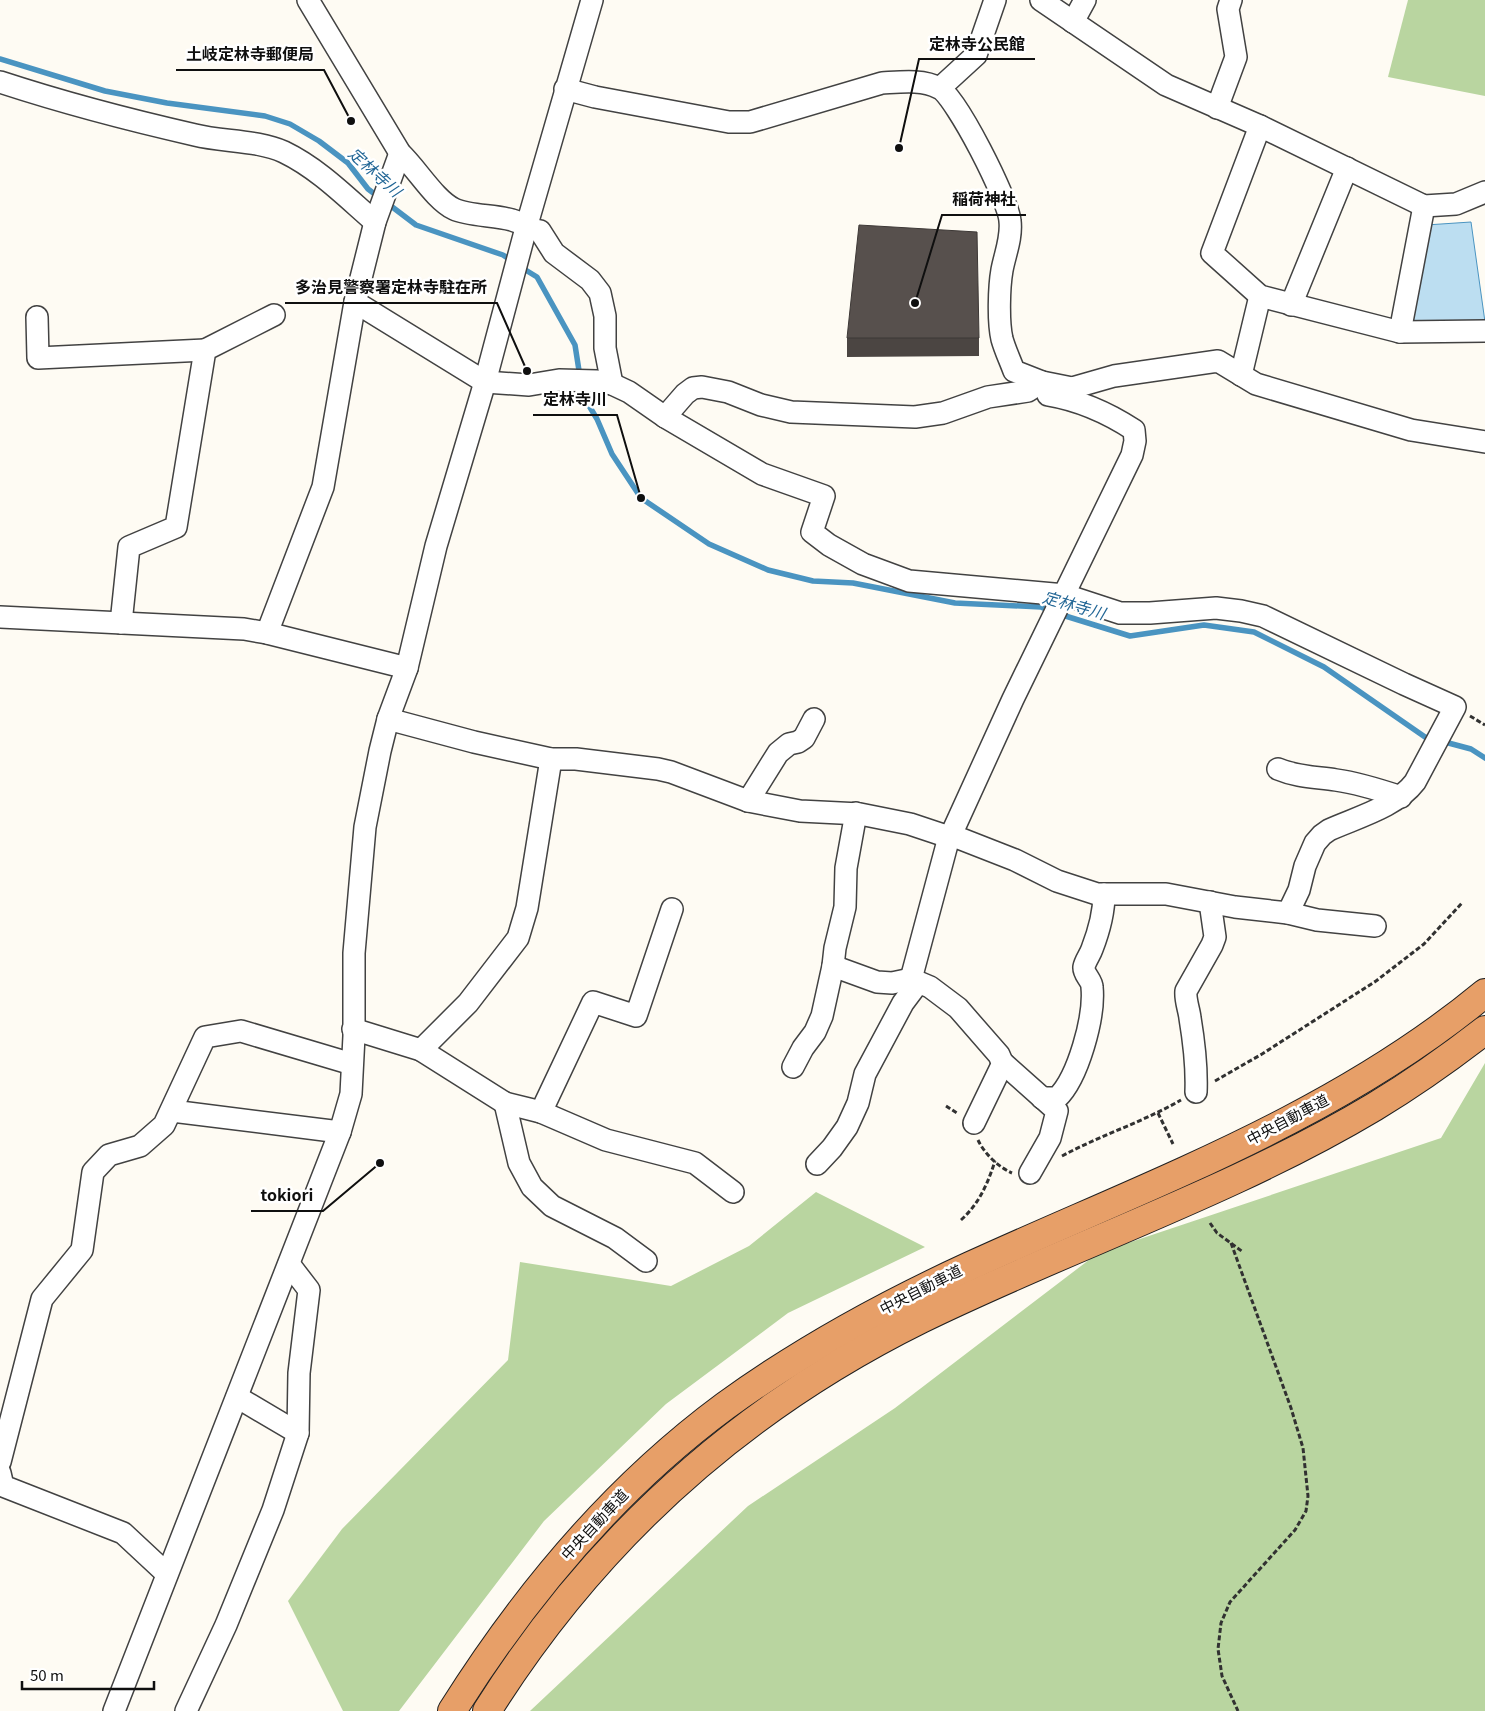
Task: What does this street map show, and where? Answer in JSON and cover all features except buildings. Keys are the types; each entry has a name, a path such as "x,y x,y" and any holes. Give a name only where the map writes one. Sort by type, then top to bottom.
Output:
{"highway":[{"name":"中央自動車道","path":"452,1711 482,1664 524,1605 568,1553 617,1500 669,1451 724,1407 787,1364 846,1329 908,1296 969,1266 1205,1163 1296,1117 1360,1082 1400,1057 1485,993"},
{"name":"中央自動車道","path":"487,1711 548,1622 591,1570 638,1519 686,1474 741,1430 800,1388 919,1320 1213,1189 1301,1147 1374,1107 1454,1054 1485,1030"}],"street":[{"path":"308,0 400,153 443,202 456,210 513,220 526,228 540,231 554,253 590,280 600,293 605,316 605,348 612,384"},
{"path":"114,1711 340,1132 351,1094 354,1036 354,954 364,827 388,719 407,668 436,546 485,382 526,228 592,0"},
{"path":"940,88 976,55 995,0"},
{"path":"1041,0 1166,85 1260,126 1424,206 1456,204 1485,192"},
{"path":"1073,22 1085,0"},
{"path":"1217,108 1236,57 1228,8 1231,0"},
{"path":"0,82 46,97 197,136 250,143 283,151 312,168 375,222"},
{"path":"565,89 595,98 729,122 750,122 882,83 918,83 940,88 954,105 976,142 1008,208 1010,221 1009,241 1002,272 1000,304 1002,337 1014,371 1038,385 1072,388 1114,376 1218,361 1256,384 1411,430 1485,442"},
{"path":"1260,126 1212,253 1260,296 1400,332 1485,331"},
{"path":"267,633 323,487 354,302 375,222 400,153"},
{"path":"1291,304 1347,168"},
{"path":"1400,332 1424,206"},
{"path":"1241,375 1260,296"},
{"path":"354,302 485,382 529,385 559,380 597,381 612,384 629,392 665,417 762,474 824,496 812,532 829,545 863,564 909,581 1065,595 1120,613 1150,613 1216,608 1263,616 1455,707 1408,792 1396,801 1329,830 1315,843 1304,866 1299,890 1288,912"},
{"path":"37,317 38,358 204,350 274,315"},
{"path":"121,623 129,547 176,527 204,350"},
{"path":"665,417 685,394 693,388 702,387 728,392 761,405 791,412 915,417 943,413 988,397 1028,391 1038,385"},
{"path":"817,1164 832,1148 847,1126 858,1103 865,1074 914,981 950,836 1013,699 1132,455 1135,441 1134,430 1101,412 1061,397 1044,394 1038,385"},
{"path":"0,617 244,629 407,668"},
{"path":"388,719 474,742 551,759 576,759 658,769 671,772 748,801 800,810 856,814 910,824 950,836 1015,860 1057,880 1097,894 1166,894 1235,907 1288,912 1317,920 1375,926"},
{"path":"748,801 778,753 789,744 804,738 814,719"},
{"path":"422,1050 468,1003 518,938 527,908 551,759"},
{"path":"1278,769 1290,774 1376,788 1401,797"},
{"path":"794,1067 803,1048 815,1032 822,1016 833,966 834,948 845,908 846,868 856,814"},
{"path":"1042,1098 1057,1098 1064,1092 1076,1067 1089,1028 1093,1007 1092,985 1084,972 1084,965 1091,952 1100,925 1104,906 1104,894"},
{"path":"1196,1092 1197,1069 1190,1016 1185,995 1215,937 1210,902"},
{"path":"541,1112 593,1002 636,1016 672,909"},
{"path":"833,966 877,982 914,981 930,987 958,1008 999,1055 1003,1063 1058,1111 1050,1138 1030,1173"},
{"path":"353,1029 422,1050 505,1103 541,1112 606,1140 695,1163 733,1192"},
{"path":"0,1462 42,1299 82,1250 93,1172 109,1154 140,1146 164,1125 205,1037 241,1031 352,1064"},
{"path":"974,1124 1003,1063"},
{"path":"505,1103 519,1162 532,1187 552,1206 615,1238 646,1261"},
{"path":"172,1111 340,1132"},
{"path":"186,1711 226,1625 273,1510 298,1433 299,1373 309,1290 289,1264"},
{"path":"237,1397 298,1433"},
{"path":"0,1473 3,1486 123,1533 167,1574"}],"path":[{"path":"1158,1114 1173,1144"},
{"path":"961,1220 971,1211 980,1198 995,1161"},
{"path":"1210,1223 1217,1233 1243,1252"},
{"path":"1231,1243 1303,1448 1308,1496 1306,1511 1295,1530 1230,1602 1221,1623 1218,1649 1222,1676 1238,1711"}],"green space":[{"path":"1408,0 1485,0 1485,96 1388,77"},
{"path":"1485,1063 1485,1711 530,1711 748,1506 895,1408 1098,1253 1441,1138"},
{"path":"816,1192 925,1247 788,1313 666,1404 544,1521 399,1711 343,1711 288,1601 342,1529 508,1360 520,1262 671,1286 749,1246"}],"water":[{"path":"1471,222 1485,322 1407,326 1426,225"}],"waterway":[{"name":"定林寺川","path":"0,59 105,91 167,103 265,116 290,124 319,141 348,163 368,189 380,198"},
{"name":"定林寺川","path":"387,203 416,225 503,255 512,261"},
{"name":"定林寺川","path":"519,266 537,277 575,345 580,377"},
{"name":"定林寺川","path":"582,386 585,399 597,419 612,454 641,498 709,544 768,570 813,581 853,583 955,603 1041,607 1050,611"},
{"name":"定林寺川","path":"1059,614 1130,636 1204,625 1254,632 1324,667 1425,737 1432,739"},
{"name":"定林寺川","path":"1441,741 1471,749 1485,758"}],"place":[{"name":"土岐定林寺郵便局","path":"351,121"},
{"name":"定林寺公民館","path":"899,148"},
{"name":"稲荷神社","path":"915,303"},
{"name":"多治見警察署定林寺駐在所","path":"527,371"},
{"name":"定林寺川","path":"641,498"},
{"name":"tokiori","path":"380,1163"}]}
